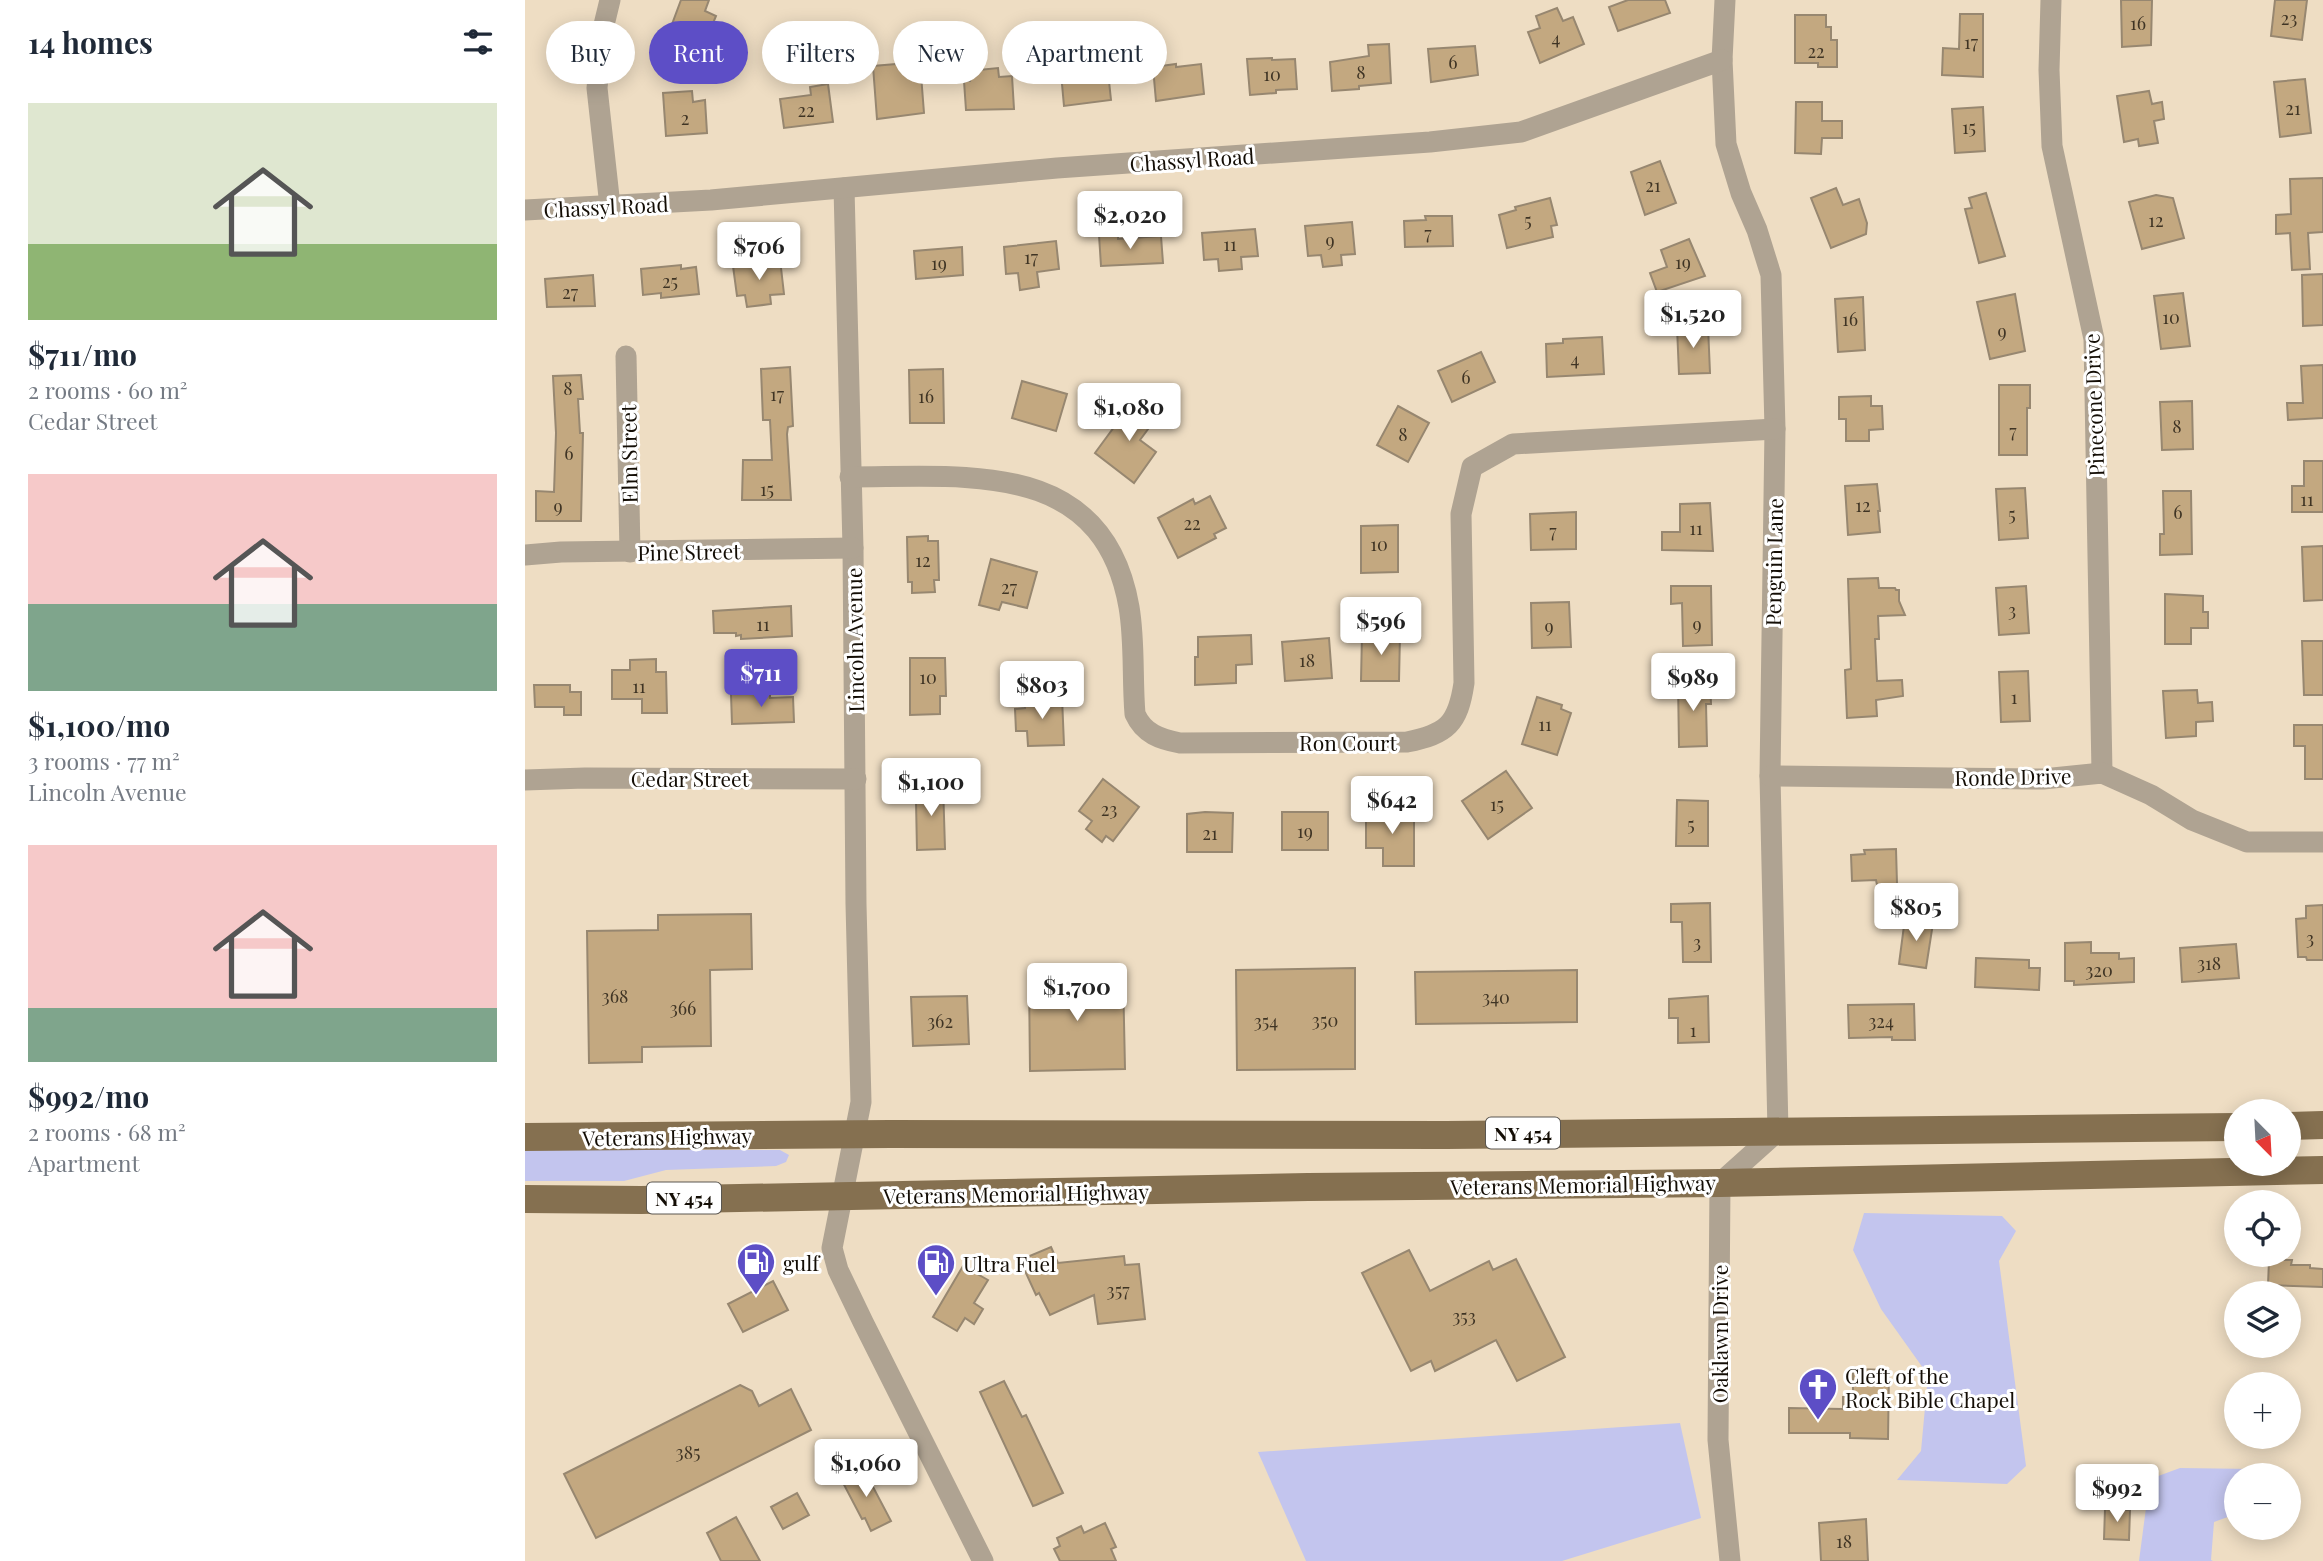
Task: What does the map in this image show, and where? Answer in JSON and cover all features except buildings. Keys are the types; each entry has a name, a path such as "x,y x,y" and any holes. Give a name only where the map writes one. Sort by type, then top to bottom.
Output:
{"main road":[{"path":"2301,1126 2323,1125"},
{"name":"NY 454","path":"855,1134 1446,1135 2224,1127"},
{"name":"Veterans Highway","path":"525,1137 855,1134"},
{"name":"Veterans Memorial Highway","path":"842,1197 2323,1170"},
{"name":"NY 454","path":"525,1199 842,1197"}],"street":[{"path":"610,0 603,29 597,88 610,206"},
{"name":"Penguin Lane","path":"1724,0 1722,60 1726,144 1741,193 1758,230 1771,275 1776,429 1770,776 1778,1131"},
{"name":"Pinecone Drive","path":"2051,0 2049,70 2052,146 2094,339 2102,773"},
{"name":"Chassyl Road","path":"525,210 844,188 1058,168 1430,142 1521,132 1722,60"},
{"name":"Lincoln Avenue","path":"844,188 853,548 861,1102 832,1248 838,1270 983,1561"},
{"name":"Elm Street","path":"626,356 630,552"},
{"name":"Ron Court","path":"850,477 974,477 1022,485 1072,506 1095,528 1113,554 1129,607 1135,713 1140,724 1150,734 1180,743 1407,742 1428,738 1446,728 1456,717 1461,704 1464,671 1461,514 1472,467 1513,444 1776,429"},
{"name":"Pine Street","path":"525,555 853,548"},
{"name":"Ronde Drive","path":"1770,776 2043,779 2102,773 2151,795 2192,820 2247,842 2323,842"},
{"name":"Cedar Street","path":"525,780 856,779"},
{"path":"1720,1183 1778,1131"},
{"name":"Oaklawn Drive","path":"1720,1183 1718,1440 1730,1561"}],"shaded area":[{"path":"525,1149 780,1150 789,1155 786,1162 776,1166 666,1170 624,1181 525,1181"},
{"path":"1864,1213 2002,1216 2016,1231 1999,1261 2026,1466 2007,1484 1897,1480 1921,1451 1928,1375 1881,1309 1853,1250"},
{"path":"1680,1423 1701,1518 1562,1561 1306,1561 1258,1452"},
{"path":"2180,1468 2224,1469 2224,1518 2214,1522 2213,1561 2139,1561 2146,1508 2131,1486"}],"place":[{"name":"gulf","path":"756,1296"},
{"name":"Ultra Fuel","path":"936,1297"},
{"name":"Cleft of the Rock Bible Chapel","path":"1818,1421"}]}
